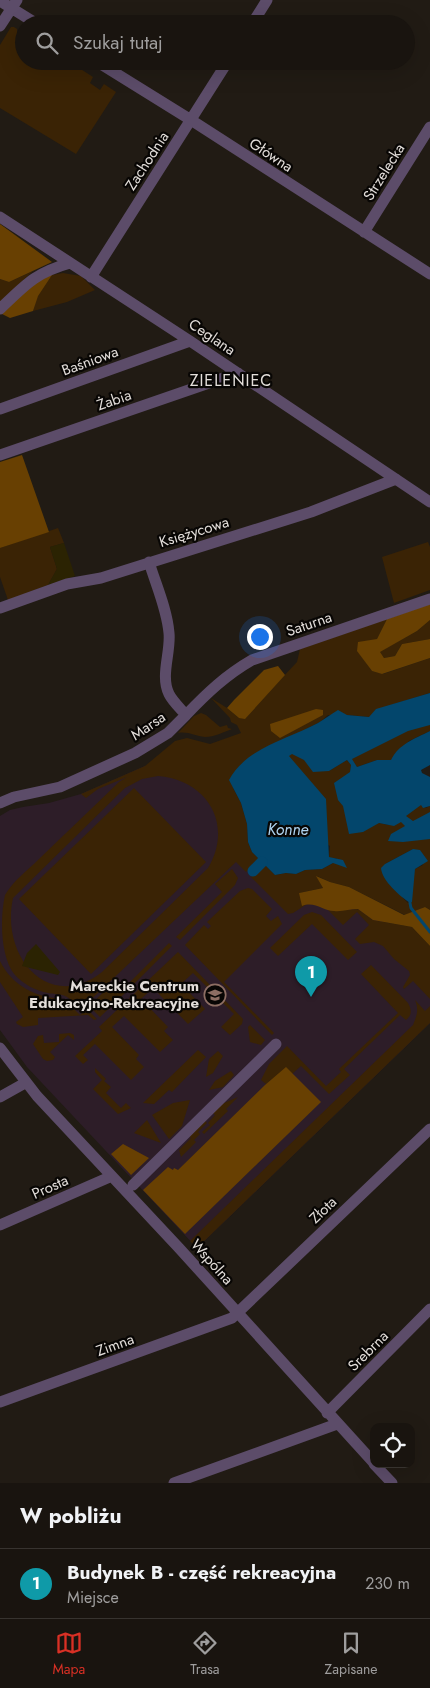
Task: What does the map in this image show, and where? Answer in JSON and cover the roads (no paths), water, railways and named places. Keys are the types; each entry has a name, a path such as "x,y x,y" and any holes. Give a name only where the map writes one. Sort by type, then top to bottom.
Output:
{"street":[{"path":"0,0 14,4 27,15"},
{"path":"258,15 267,0"},
{"path":"0,26 14,4"},
{"name":"Główna","path":"110,70 430,274"},
{"name":"Zachodnia","path":"91,277 222,70"},
{"name":"Strzelecka","path":"364,232 430,127"},
{"name":"Ceglana","path":"0,217 190,340 430,502"},
{"path":"0,308 31,280 48,269 70,263"},
{"name":"Baśniowa","path":"0,409 190,340"},
{"name":"Żabia","path":"0,455 238,373"},
{"name":"Księżycowa","path":"0,608 67,584 101,578 311,512 396,479"},
{"name":"Marsa","path":"0,803 14,797 60,787 127,757 168,733 186,715 168,693 166,669 169,634 164,608 149,562"},
{"name":"Saturna","path":"186,715 218,683 236,669 252,660 430,599"},
{"path":"133,1185 276,1044"},
{"path":"0,1048 25,1083 0,1097"},
{"name":"Wspólna","path":"25,1083 238,1313 370,1460"},
{"name":"Złota","path":"238,1313 430,1129"},
{"name":"Prosta","path":"0,1226 112,1176"},
{"name":"Srebrna","path":"328,1413 430,1309"},
{"name":"Zimna","path":"0,1402 223,1322 238,1313"},
{"path":"174,1483 337,1424"},
{"name":"Wspólna","path":"378,1468 392,1483"}],"water":[{"name":"Konne","path":"430,693 430,725 408,731 352,759 357,767 377,760 391,760 394,754 403,746 430,731 430,765 421,770 422,773 430,777 430,806 423,808 421,805 406,816 413,821 430,812 430,839 403,842 388,841 391,834 405,826 401,822 394,826 379,823 363,832 349,834 343,806 338,800 334,783 350,772 351,765 347,760 329,771 313,772 304,760 292,754 289,756 326,799 329,857 343,860 347,868 333,863 322,869 305,870 296,874 275,875 252,852 248,842 247,824 241,803 229,780 236,769 257,752 318,723 338,710 347,715 369,717 376,709"},
{"path":"413,849 420,850 428,861 415,869 412,902 410,903 388,883 381,868"}],"waterway":[{"path":"253,871 262,862"},
{"path":"410,903 411,908 430,932"}],"place":[{"name":"Mareckie Centrum Edukacyjno-Rekreacyjne","path":"215,995"},
{"name":"Budynek B - część rekreacyjna","path":"311,997"}],"district":[{"name":"ZIELENIEC","path":"231,380"}]}
